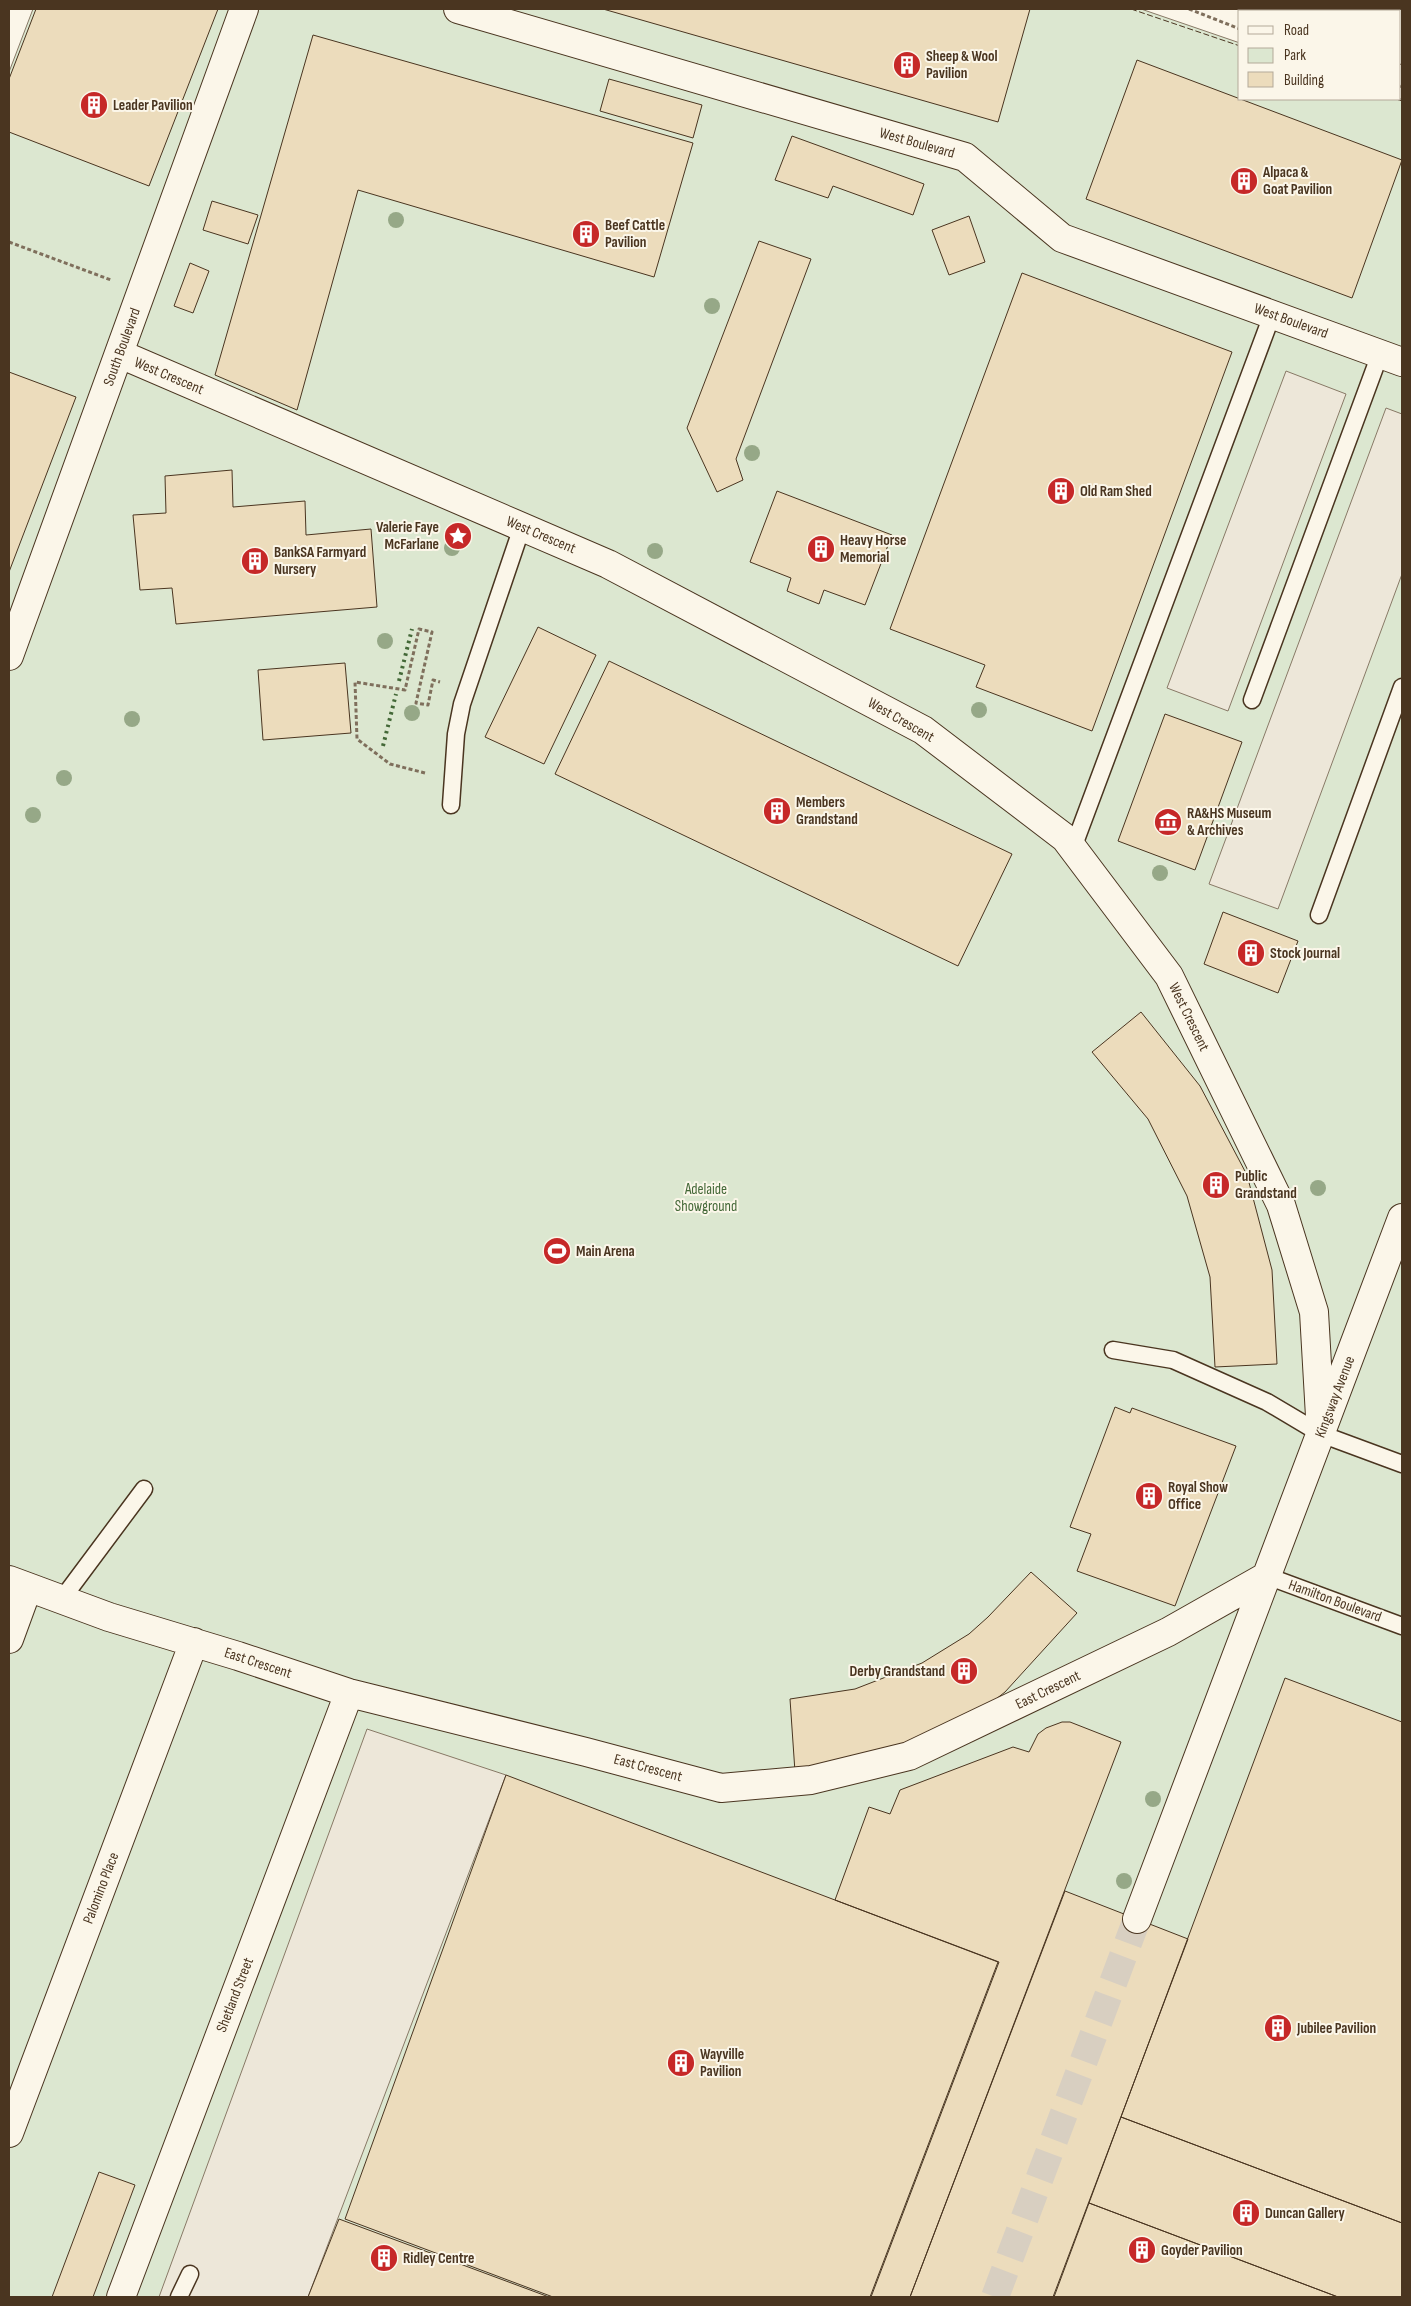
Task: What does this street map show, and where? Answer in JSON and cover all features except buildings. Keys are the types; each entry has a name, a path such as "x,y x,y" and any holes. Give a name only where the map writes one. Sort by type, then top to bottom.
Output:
{"street":[{"name":"South Boulevard","path":"9,656 244,9"},
{"name":"West Boulevard","path":"458,9 964,157 1062,238 1391,358"},
{"name":"West Crescent","path":"120,354 608,564 924,730 1065,838 1169,976 1281,1205 1314,1312 1321,1434"},
{"name":"Kingsway Avenue","path":"1137,1919 1402,1218"},
{"name":"East Crescent","path":"18,1584 109,1617 194,1642 349,1693 721,1788 811,1780 909,1756 1168,1632 1267,1576"},
{"path":"9,1639 18,1584"},
{"name":"Palomino Place","path":"9,2133 194,1642"},
{"name":"Shetland Street","path":"121,2297 349,1693"}],"lane":[{"path":"1073,848 1272,315"},
{"path":"1252,700 1391,358"},
{"path":"451,805 456,734 462,704 522,527"},
{"path":"1319,915 1402,687"},
{"path":"1113,1350 1173,1360 1267,1402 1321,1434 1402,1464"},
{"path":"62,1599 144,1490"},
{"name":"Hamilton Boulevard","path":"1267,1576 1402,1626"},
{"path":"179,2297 190,2274"}],"path":[{"path":"1189,9 1238,28"},
{"path":"9,242 142,292"},
{"path":"445,683 433,680 428,705 416,703 432,632 419,629 405,690 355,682 357,739 390,764 453,780"}],"green space":[{"name":"Adelaide Showground","path":"33,9 1141,9 1238,42 1238,100 1402,99 1402,2297 9,2297 9,72"}],"shaded area":[{"path":"1286,371 1346,394 1228,711 1167,688"},
{"path":"1386,408 1402,414 1402,574 1278,909 1209,884"},
{"path":"367,1729 506,1775 308,2297 159,2297"}],"tunnel":[{"path":"995,2297 1137,1919"}],"hedge":[{"path":"399,681 412,629"},
{"path":"383,746 396,694"}],"fence":[{"path":"1131,9 1238,45"}],"place":[{"name":"Sheep & Wool Pavilion","path":"907,65"},
{"name":"Leader Pavilion","path":"94,105"},
{"name":"Alpaca & Goat Pavilion","path":"1244,181"},
{"name":"Beef Cattle Pavilion","path":"586,234"},
{"name":"Old Ram Shed","path":"1061,491"},
{"name":"Valerie Faye McFarlane","path":"458,536"},
{"name":"Heavy Horse Memorial","path":"821,549"},
{"name":"BankSA Farmyard Nursery","path":"255,561"},
{"name":"Members Grandstand","path":"777,811"},
{"name":"RA&HS Museum & Archives","path":"1168,822"},
{"name":"Stock Journal","path":"1251,953"},
{"name":"Public Grandstand","path":"1216,1185"},
{"name":"Main Arena","path":"557,1251"},
{"name":"Royal Show Office","path":"1149,1496"},
{"name":"Derby Grandstand","path":"964,1671"},
{"name":"Jubilee Pavilion","path":"1278,2028"},
{"name":"Wayville Pavilion","path":"681,2063"},
{"name":"Duncan Gallery","path":"1246,2213"},
{"name":"Goyder Pavilion","path":"1142,2250"},
{"name":"Ridley Centre","path":"384,2258"}]}
